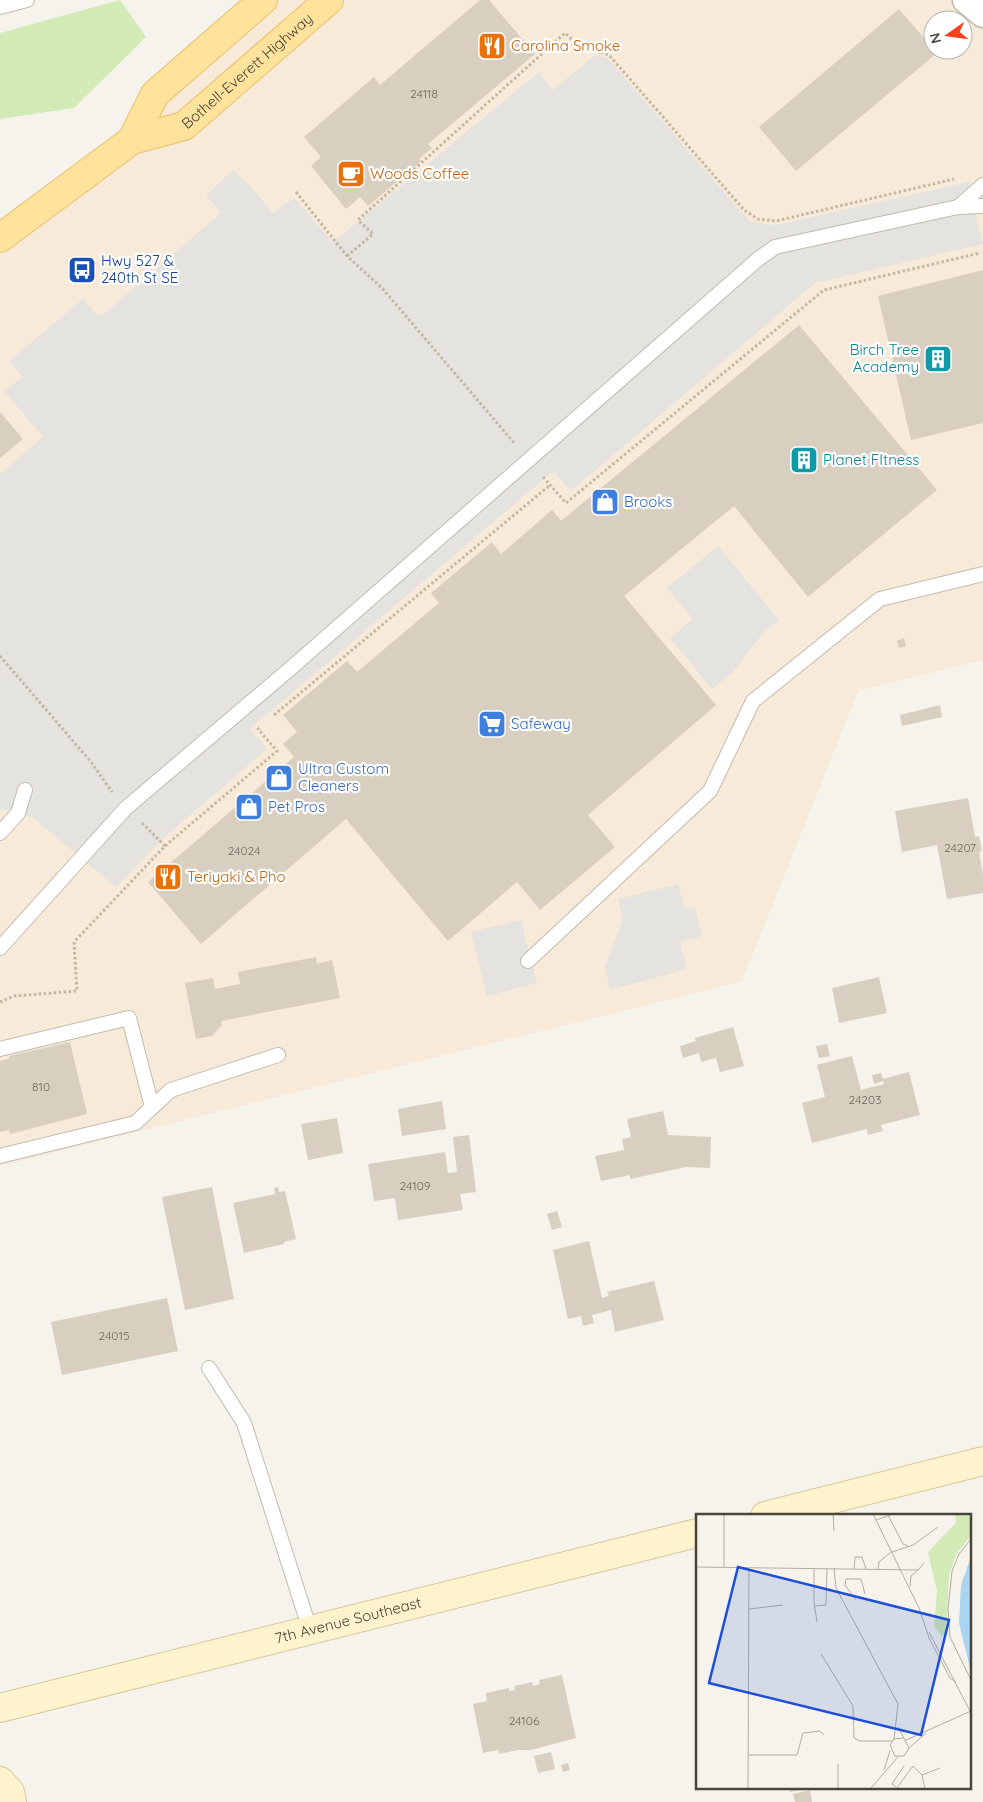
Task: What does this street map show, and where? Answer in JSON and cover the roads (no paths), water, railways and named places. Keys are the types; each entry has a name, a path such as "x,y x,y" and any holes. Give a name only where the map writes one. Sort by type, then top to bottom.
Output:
{"main road":[{"name":"Bothell-Everett Highway","path":"132,140 155,94 264,0"},
{"name":"Bothell-Everett Highway","path":"0,238 132,140 184,126 329,0"}],"street":[{"path":"966,0 983,14"},
{"path":"773,1514 983,1461"},
{"name":"7th Avenue Southeast","path":"0,1708 696,1533"},
{"path":"0,1781 10,1792 12,1802"}],"lane":[{"path":"0,7 26,0"},
{"path":"958,206 983,185"},
{"path":"0,948 126,808 298,662 757,260 775,247 958,206 983,206"},
{"path":"528,961 710,791 753,702 880,599 983,574"},
{"path":"0,833 18,812 25,790"},
{"path":"0,1049 129,1018 152,1107"},
{"path":"0,1156 135,1123 171,1090 278,1055"},
{"path":"209,1368 244,1423 310,1630"}],"place":[{"name":"Carolina Smoke","path":"492,46"},
{"name":"Woods Coffee","path":"351,174"},
{"name":"Hwy 527 & 240th St SE","path":"82,270"},
{"name":"Birch Tree Academy","path":"938,359"},
{"name":"Planet FItness","path":"804,460"},
{"name":"Brooks","path":"605,502"},
{"name":"Safeway","path":"492,724"},
{"name":"Ultra Custom Cleaners","path":"279,778"},
{"name":"Pet Pros","path":"249,807"},
{"name":"Teriyaki & Pho","path":"168,877"}]}
